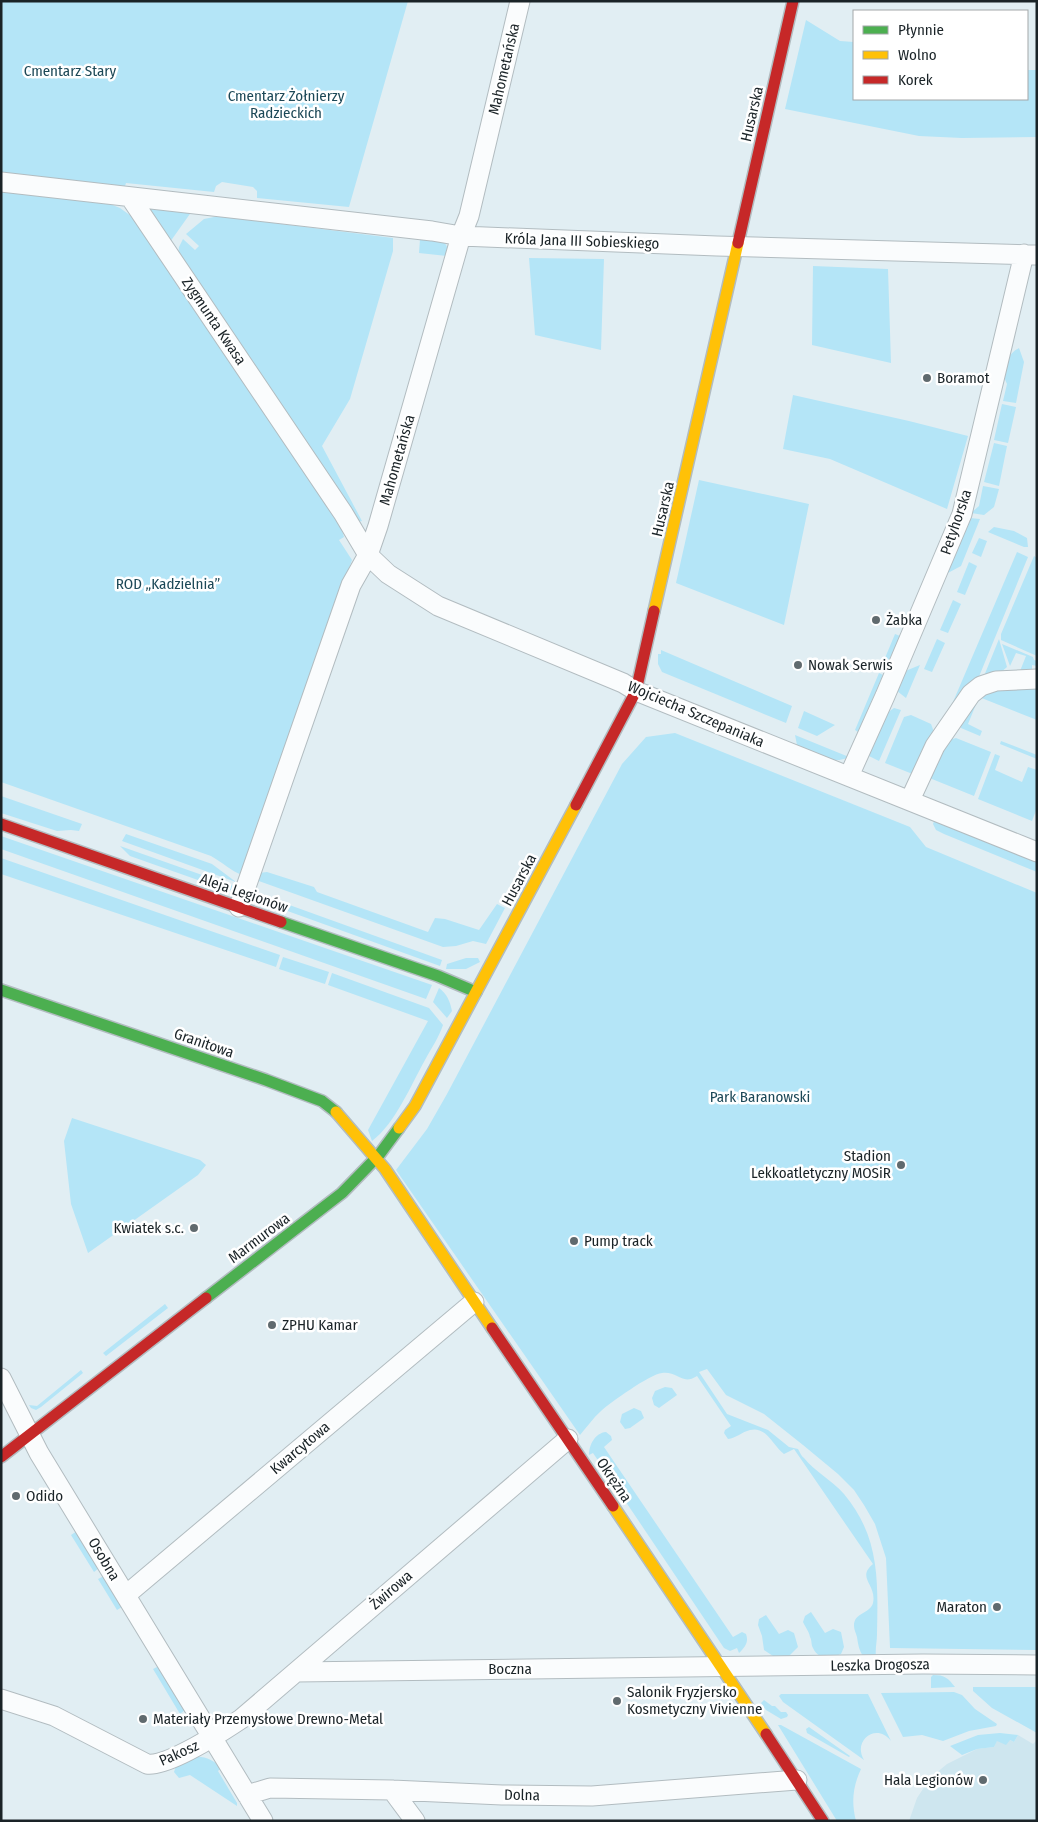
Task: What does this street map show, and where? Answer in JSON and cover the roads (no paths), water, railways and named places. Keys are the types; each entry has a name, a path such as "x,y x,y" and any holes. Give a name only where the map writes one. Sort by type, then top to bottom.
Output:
{"street":[{"name":"Mahometańska","path":"240,907 351,585 368,555 378,526 461,236 469,216 520,1"},
{"name":"Husarska","path":"476,992 636,691 793,1"},
{"path":"1,182 130,196"},
{"name":"Króla Jana III Sobieskiego","path":"130,196 461,236 1030,255"},
{"name":"Zygmunta Kwasa","path":"130,196 343,513 368,555"},
{"name":"Petyhorska","path":"849,776 962,514 1030,255"},
{"name":"Wojciecha Szczepaniaka","path":"368,555 388,574 438,606 623,683 636,691 1037,852"},
{"path":"910,800 936,746 971,694 981,686 996,681 1037,679"},
{"name":"Aleja Legionów","path":"1,824 429,973 476,992"},
{"name":"Granitowa","path":"1,990 266,1080 318,1100 335,1111 377,1158"},
{"name":"Marmurowa","path":"1,1457 336,1198 377,1158 412,1112 476,992"},
{"name":"Okrężna","path":"377,1158 723,1667 823,1821"},
{"name":"Kwarcytowa","path":"126,1595 474,1302"},
{"name":"Osobna","path":"1,1378 39,1453 212,1738"},
{"name":"Żwirowa","path":"212,1738 241,1719 568,1439"},
{"name":"Leszka Drogosza","path":"723,1667 923,1664 1037,1665"},
{"name":"Boczna","path":"296,1672 723,1667"},
{"name":"Pakosz","path":"1,1698 54,1716 147,1764 154,1765 160,1763 212,1738 263,1821"},
{"name":"Dolna","path":"248,1795 270,1788 592,1796 797,1780"},
{"path":"392,1790 415,1821"}],"place":[{"name":"Boramot","path":"927,378"},
{"name":"Żabka","path":"876,620"},
{"name":"Nowak Serwis","path":"798,665"},
{"name":"Stadion Lekkoatletyczny MOSiR","path":"901,1165"},
{"name":"Kwiatek s.c.","path":"194,1228"},
{"name":"Pump track","path":"574,1241"},
{"name":"ZPHU Kamar","path":"272,1325"},
{"name":"Odido","path":"16,1496"},
{"name":"Maraton","path":"997,1607"},
{"name":"Salonik Fryzjersko Kosmetyczny Vivienne","path":"617,1701"},
{"name":"Materiały Przemysłowe Drewno-Metal","path":"143,1719"},
{"name":"Hala Legionów","path":"983,1780"}],"park label":[{"name":"Cmentarz Stary","path":"70,71"},
{"name":"Cmentarz Żołnierzy Radzieckich","path":"286,104"},
{"name":"ROD „Kadzielnia”","path":"168,584"},
{"name":"Park Baranowski","path":"760,1097"}]}
